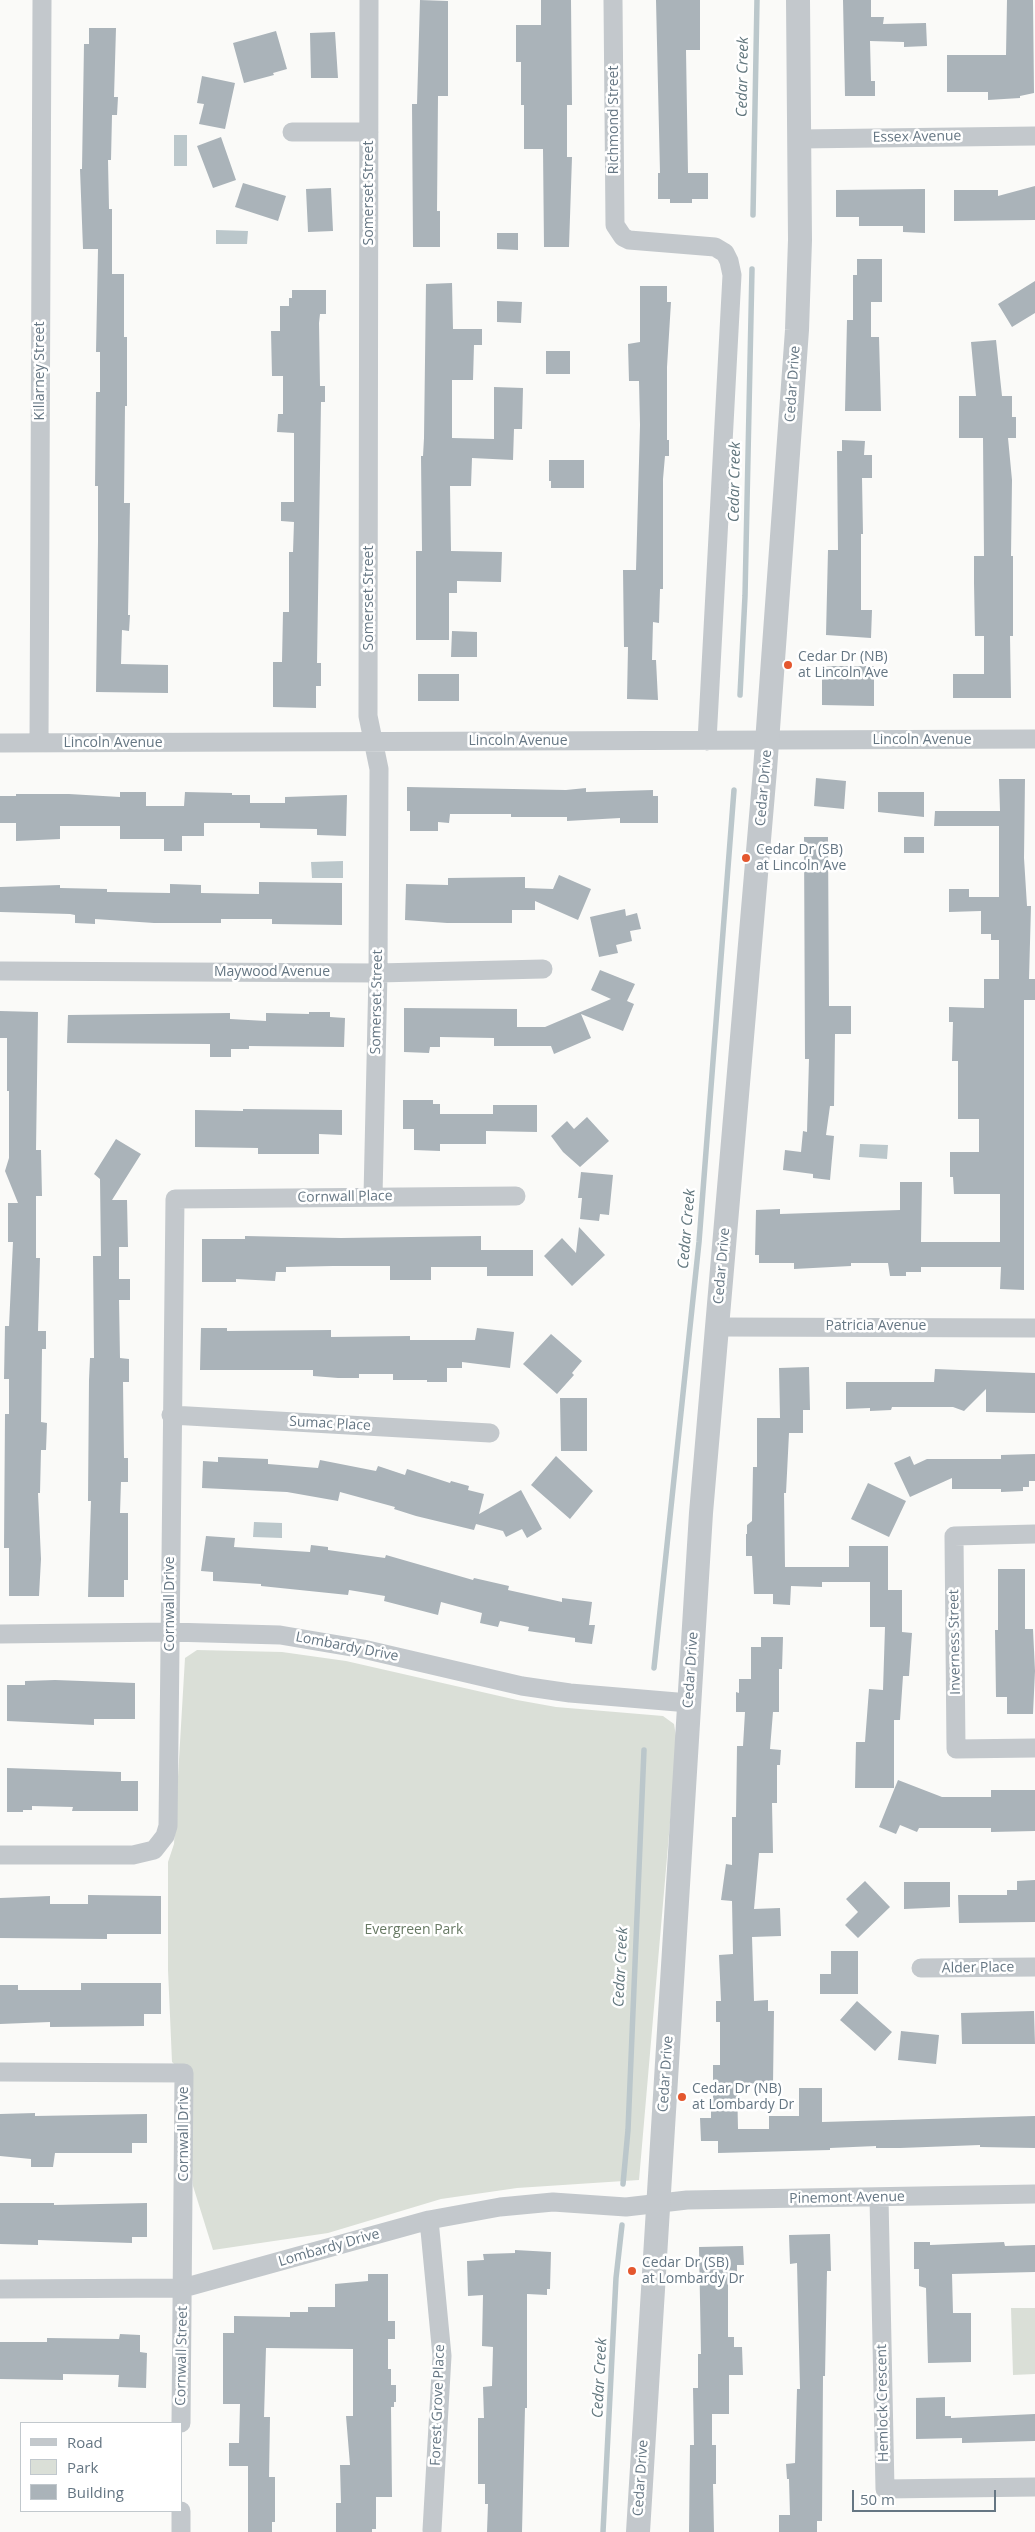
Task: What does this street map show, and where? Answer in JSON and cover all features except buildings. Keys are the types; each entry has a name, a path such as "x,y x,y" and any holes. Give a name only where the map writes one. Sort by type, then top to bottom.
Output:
{"street":[{"name":"Killarney Street","path":"39,743 42,0"},
{"name":"Somerset Street","path":"369,0 368,716 379,769 378,973 373,1196"},
{"name":"Richmond Street","path":"613,0 615,225 623,237 642,243 715,247 725,253 732,275 707,741"},
{"name":"Cedar Drive","path":"638,2532 701,1512 768,741 797,330 800,240 798,0"},
{"path":"292,132 369,132"},
{"name":"Essex Avenue","path":"799,139 1035,136"},
{"name":"Lincoln Avenue","path":"0,743 1035,740"},
{"name":"Maywood Avenue","path":"0,971 378,973 543,969"},
{"name":"Cornwall Place","path":"175,1199 516,1196"},
{"name":"Cornwall Drive","path":"0,1856 133,1855 146,1853 160,1844 168,1826 171,1415 175,1199"},
{"name":"Patricia Avenue","path":"717,1326 1035,1328"},
{"name":"Sumac Place","path":"171,1415 490,1433"},
{"name":"Inverness Street","path":"1035,1534 954,1536 956,1749 1035,1748"},
{"name":"Lombardy Drive","path":"0,1634 170,1632 254,1634 306,1639 371,1650 522,1686 570,1693 689,1703"},
{"name":"Alder Place","path":"921,1968 1035,1967"},
{"name":"Cornwall Drive","path":"0,2072 184,2073 183,2288"},
{"name":"Pinemont Avenue","path":"659,2204 687,2200 1035,2194"},
{"name":"Hemlock Crescent","path":"879,2198 885,2488 1035,2487"},
{"name":"Lombardy Drive","path":"0,2290 183,2288 429,2220 500,2206 553,2202 626,2207 659,2204"},
{"name":"Forest Grove Place","path":"429,2220 442,2356 432,2530"},
{"name":"Cornwall Street","path":"181,2422 183,2288"},
{"path":"181,2512 181,2532"}],"green space":[{"name":"Evergreen Park","path":"197,1650 282,1652 346,1661 517,1700 556,1707 663,1716 674,1724 677,1742 639,2180 517,2188 441,2199 328,2233 213,2250 193,2186 184,2073 172,2062 168,1970 168,1862 174,1844 185,1658"},
{"path":"1011,2308 1035,2308 1035,2374 1013,2375"}],"shaded area":[{"path":"174,135 187,135 187,166 174,166"},
{"path":"216,230 248,231 247,244 216,244"},
{"path":"343,861 343,878 312,878 311,862"},
{"path":"860,1144 888,1145 887,1159 859,1157"},
{"path":"254,1522 282,1523 282,1538 253,1537"}],"waterway":[{"name":"Cedar Creek","path":"753,215 757,0"},
{"name":"Cedar Creek","path":"740,695 745,596 752,269"},
{"name":"Cedar Creek","path":"654,1668 699,1242 734,790"},
{"name":"Cedar Creek","path":"623,2184 628,2130 644,1750"},
{"name":"Cedar Creek","path":"603,2532 616,2278 622,2225"}],"place":[{"name":"Cedar Dr (NB) at Lincoln Ave","path":"788,665"},
{"name":"Cedar Dr (SB) at Lincoln Ave","path":"746,858"},
{"name":"Cedar Dr (NB) at Lombardy Dr","path":"682,2097"},
{"name":"Cedar Dr (SB) at Lombardy Dr","path":"632,2271"}]}
